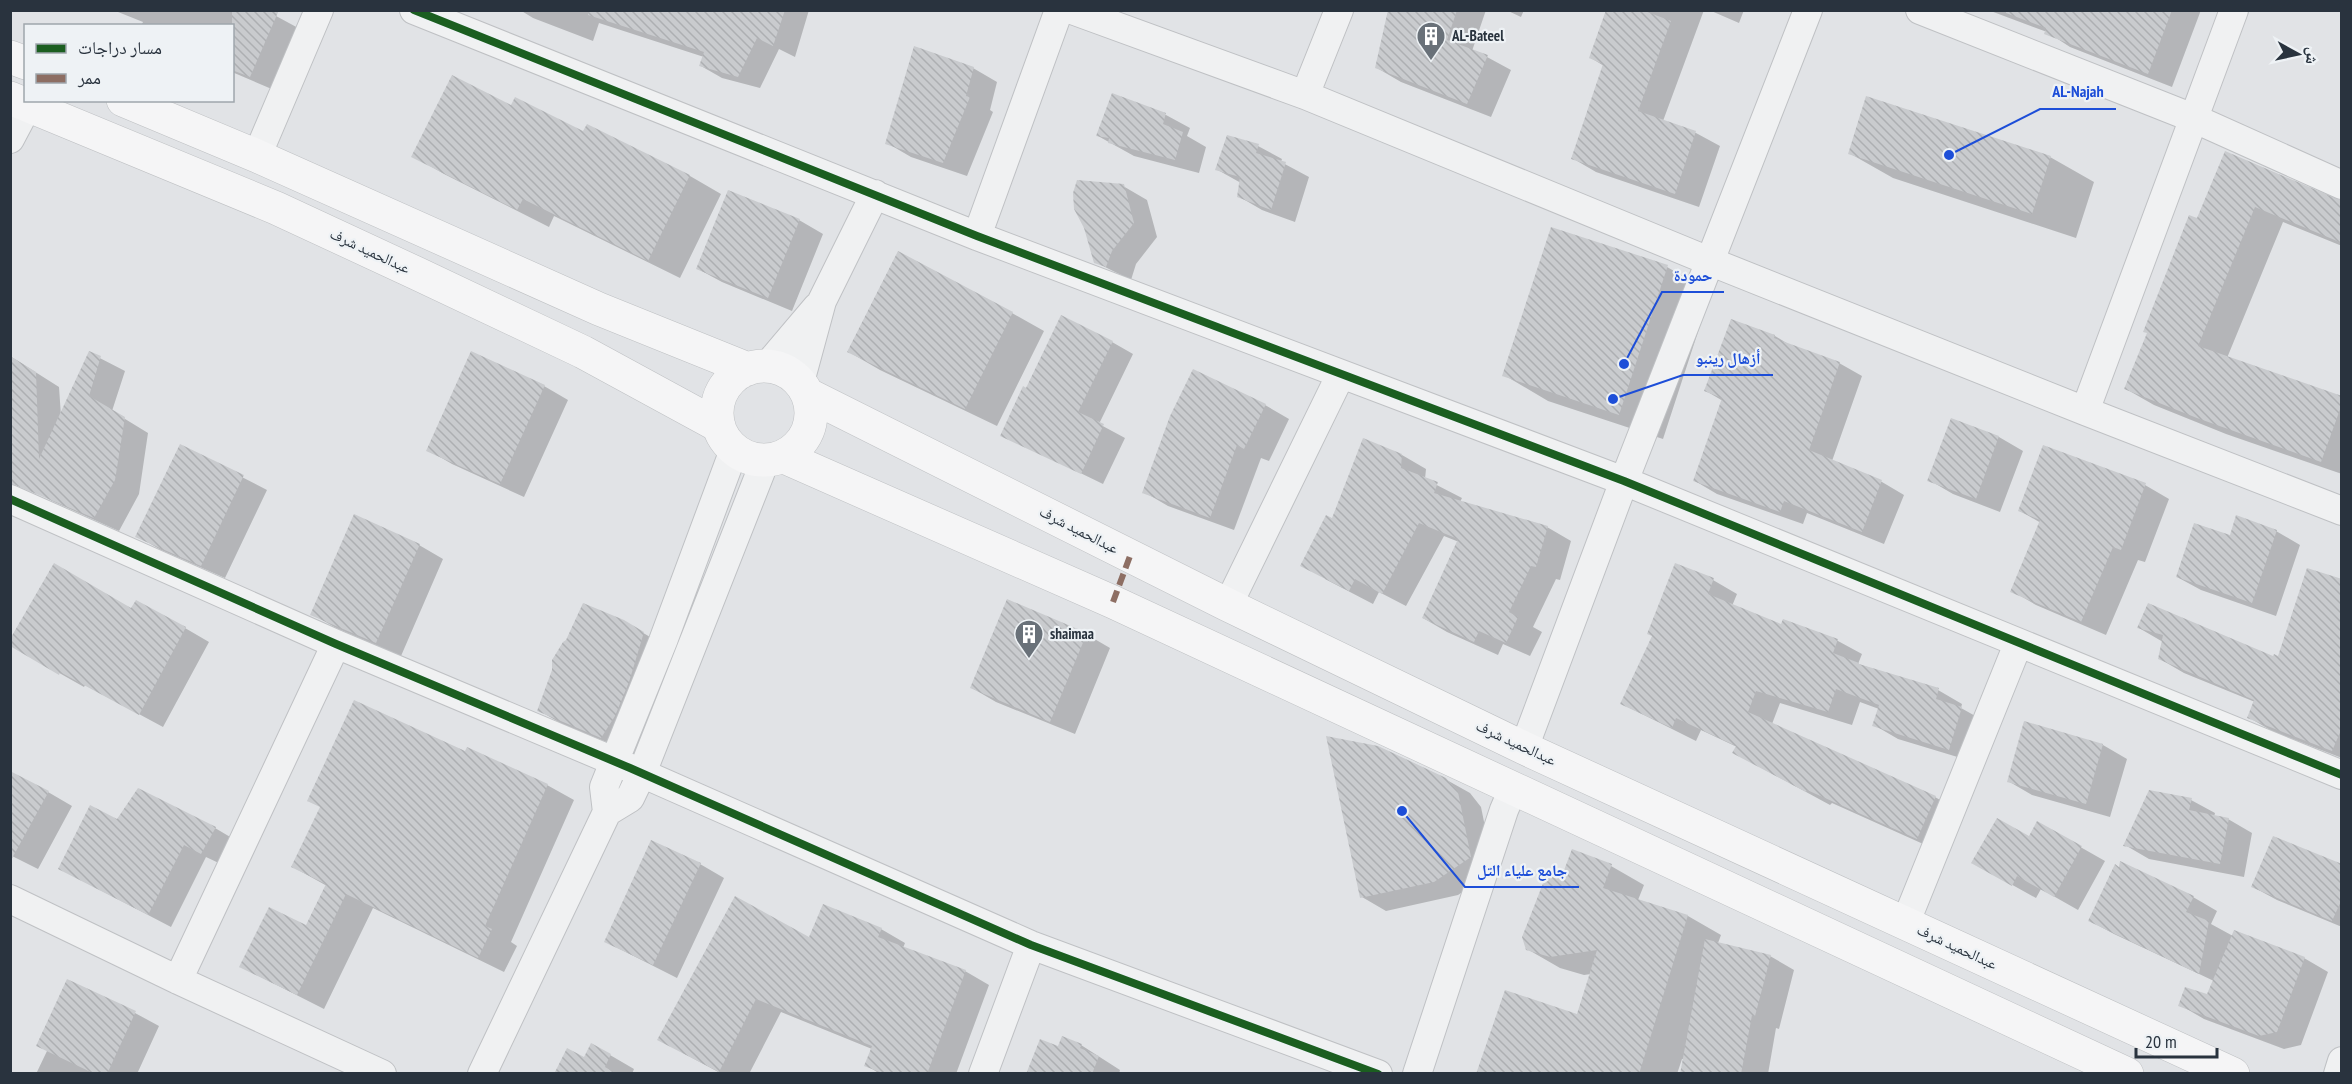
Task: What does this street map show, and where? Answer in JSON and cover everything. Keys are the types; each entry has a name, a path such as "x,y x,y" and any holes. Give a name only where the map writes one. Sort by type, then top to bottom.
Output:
{"main road":[{"name":"عبدالحميد شرف","path":"19,101 276,208 583,352 727,438"},
{"path":"128,102 257,156 599,309 757,368 785,371 804,388 811,412 808,430 799,446 774,459"},
{"path":"757,368 735,376 726,386 717,412 727,438 748,458 774,459 1113,602 2127,1074"},
{"name":"عبدالحميد شرف","path":"804,388 1228,605 1524,748 2233,1074"}],"street":[{"path":"257,156 319,10"},
{"path":"414,10 977,236 1624,481 2342,775"},
{"path":"977,236 1059,10"},
{"path":"1072,10 1305,95 1710,261 2342,511"},
{"path":"1305,95 1339,10"},
{"path":"1524,748 1624,481 1808,10"},
{"path":"1920,10 2193,118 2342,186"},
{"path":"2085,411 2234,10"},
{"path":"10,140 19,101"},
{"path":"804,388 822,301 875,194"},
{"path":"757,368 822,301"},
{"path":"1228,605 1341,374"},
{"path":"482,1074 607,812 604,787 670,622 727,438"},
{"path":"607,812 630,798 642,773 774,459"},
{"path":"10,499 336,644 615,761 1031,945 1378,1074"},
{"path":"178,980 336,644"},
{"path":"1905,924 2018,644"},
{"path":"1417,1074 1504,810 1513,789"},
{"path":"10,899 382,1074"},
{"path":"983,1074 1031,945"},
{"path":"2338,1074 2342,1061"}],"building":[{"path":"232,10 279,10 250,77 234,71 234,24 232,24"},
{"path":"589,10 785,10 773,46 757,38 738,77 699,66 704,52 588,15"},
{"name":"AL-Bateel","path":"1388,10 1457,10 1447,40 1488,55 1467,104 1375,68"},
{"path":"1606,10 1642,10 1671,21 1638,111 1696,131 1675,194 1571,159 1603,64 1589,58"},
{"path":"2006,10 2172,10 2148,74 2044,34 2046,28 2006,13"},
{"path":"914,46 974,67 966,96 970,97 943,163 885,144"},
{"path":"452,75 511,105 515,97 583,131 587,124 690,175 648,261 523,199 517,210 411,157"},
{"path":"1112,93 1166,113 1163,124 1183,132 1175,160 1108,143 1109,138 1096,136"},
{"path":"1866,96 2051,156 2032,214 1848,154"},
{"path":"1227,135 1259,144 1256,153 1286,162 1271,210 1237,197 1240,177 1215,170"},
{"path":"2225,151 2342,201 2342,243 2255,207 2198,346 2342,396 2342,404 2321,462 2197,418 2124,389 2147,333 2143,332 2189,215 2197,218"},
{"path":"1077,180 1124,184 1134,223 1112,251 1106,267 1094,263 1084,228 1074,209 1073,193"},
{"path":"728,190 800,219 768,298 696,269"},
{"path":"1551,227 1668,265 1619,415 1502,376"},
{"path":"898,251 1013,312 965,409 847,352"},
{"path":"1061,315 1113,341 1078,412 1104,424 1081,474 1000,436 1023,386 1026,388"},
{"path":"1731,319 1775,335 1774,338 1840,362 1809,450 1882,480 1862,532 1784,501 1780,512 1693,481 1722,398 1704,391"},
{"path":"89,351 101,356 89,396 125,417 115,480 94,518 10,483 10,356 36,372 39,459"},
{"path":"471,351 545,385 500,484 426,451"},
{"path":"1193,369 1266,404 1244,449 1237,445 1210,518 1142,493 1170,416"},
{"path":"1951,418 1999,436 1976,499 1927,481"},
{"path":"1363,438 1402,454 1401,468 1438,482 1434,493 1548,526 1536,567 1531,566 1509,612 1518,617 1506,643 1479,631 1474,642 1422,618 1458,539 1419,523 1382,594 1355,579 1349,591 1300,566 1326,515 1332,518"},
{"path":"180,444 244,475 201,566 135,537"},
{"path":"2043,445 2146,483 2121,550 2113,547 2081,622 2010,592 2040,520 2018,511"},
{"path":"354,514 420,544 376,643 310,615"},
{"path":"2236,515 2277,530 2252,603 2176,577 2194,523 2230,535"},
{"path":"54,563 131,608 136,600 186,627 139,715 60,672 59,675 10,646 10,639"},
{"path":"1675,563 1714,578 1708,594 1781,624 1783,619 1838,639 1833,653 1859,664 1939,688 1936,699 1962,707 1949,750 1872,726 1879,705 1836,689 1828,712 1756,691 1748,712 1936,796 1917,839 1807,790 1806,792 1732,753 1736,746 1676,718 1672,728 1620,704 1652,636 1647,634"},
{"path":"2307,568 2342,579 2342,728 2332,751 2247,718 2254,700 2158,659 2163,635 2137,628 2148,603 2273,656 2274,654 2278,656"},
{"name":"shaimaa","path":"1007,599 1087,633 1050,722 970,688"},
{"path":"583,603 624,620 644,632 629,682 615,716 601,738 537,711 552,670 552,660 566,640"},
{"path":"354,700 465,751 467,747 548,784 485,926 492,929 478,958 346,894 297,995 239,967 269,907 306,925 326,884 291,867 320,807 307,801"},
{"path":"2024,721 2103,744 2086,804 2007,782"},
{"path":"1326,736 1378,746 1446,778 1458,792 1471,857 1434,882 1360,898"},
{"path":"10,771 49,791 10,862"},
{"path":"138,788 216,827 201,854 184,845 148,915 58,869 90,805 117,819"},
{"path":"2149,790 2192,798 2189,810 2229,818 2220,864 2123,846"},
{"path":"1997,818 2029,836 2037,821 2082,846 2054,897 2017,876 2012,886 1971,863"},
{"path":"2273,836 2342,864 2342,899 2332,921 2251,887"},
{"path":"651,840 701,863 653,965 604,942"},
{"path":"1572,849 1612,864 1603,888 1688,915 1639,1074 1476,1074 1505,990 1577,1014 1597,950 1550,957 1526,950 1522,937 1549,868 1563,873"},
{"path":"2120,861 2194,896 2186,912 2209,921 2199,974 2088,921 2115,864 2119,867"},
{"path":"735,896 809,937 823,904 882,928 878,937 966,970 927,1074 885,1074 864,1066 872,1046 756,999 719,1072 657,1040"},
{"path":"2234,930 2305,957 2277,1032 2259,1036 2178,1006 2185,987 2207,994"},
{"path":"1705,939 1771,955 1755,1016 1752,1015 1741,1074 1680,1074"},
{"path":"67,979 136,1011 107,1074 95,1074 36,1046"},
{"path":"1062,1036 1082,1044 1080,1048 1099,1056 1092,1074 1026,1074 1040,1039 1058,1046"},
{"path":"591,1043 611,1054 605,1067 617,1074 554,1074 567,1048 584,1057"}],"marked path":[{"path":"1113,602 1130,556"}],"cycle path":[{"path":"414,10 977,236 1624,481 2342,775"},
{"path":"10,499 336,644 630,768 1031,945 1378,1074"}],"place":[{"name":"AL-Bateel","path":"1431,62"},
{"name":"AL-Najah","path":"1949,155"},
{"name":"حمودة","path":"1624,364"},
{"name":"أزهال رينبو","path":"1613,399"},
{"name":"shaimaa","path":"1029,660"},
{"name":"جامع علياء التل","path":"1402,811"}]}
